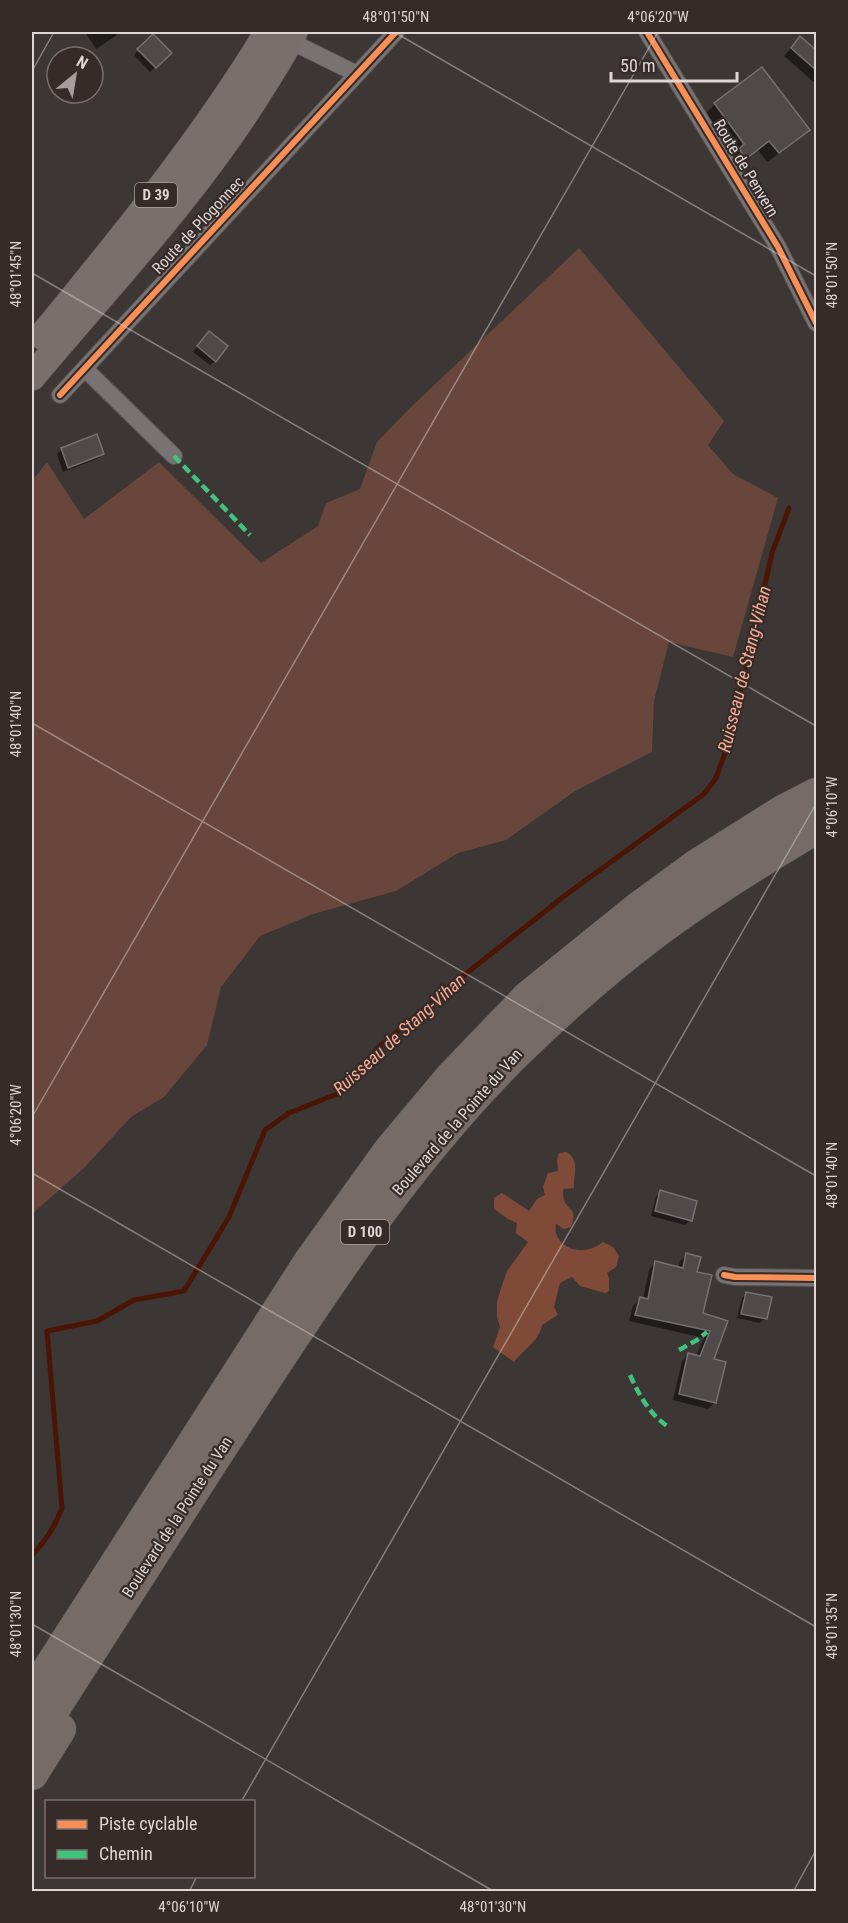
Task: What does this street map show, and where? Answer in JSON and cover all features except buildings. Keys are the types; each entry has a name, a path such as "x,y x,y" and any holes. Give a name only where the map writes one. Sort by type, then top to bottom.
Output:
{"highway":[{"name":"Boulevard de la Pointe du Van","path":"32,1695 310,1261 389,1151 451,1077 528,997 637,909 697,864 783,811 816,794"},
{"name":"Boulevard de la Pointe du Van","path":"32,1743 334,1275 433,1144 512,1057 583,991 654,933 757,863 816,828"},
{"name":"D 100","path":"32,1774 94,1677 250,1404"}],"main road":[{"name":"D 39","path":"32,349 156,195 198,140 239,79 277,33"},
{"name":"Route de Plogonnec","path":"32,377 191,190 241,120 277,33"}],"street":[{"path":"277,33 357,74 396,32"},
{"name":"Route de Penvern","path":"647,32 778,248 816,323"},
{"name":"Route de Plogonnec","path":"60,395 357,74"},
{"path":"84,369 174,456"},
{"path":"724,1275 816,1278"}],"shaded area":[{"path":"579,248 724,421 708,445 733,474 778,498 733,657 669,642 654,701 652,752 575,791 506,840 458,853 396,891 313,914 260,936 221,987 207,1045 164,1097 131,1117 84,1168 32,1214 32,481 47,462 84,519 159,462 261,563 318,526 326,503 360,489 377,442"},
{"path":"566,1152 571,1155 575,1163 575,1173 574,1188 563,1189 563,1198 574,1216 571,1227 564,1229 556,1224 557,1236 565,1245 577,1250 591,1249 603,1242 613,1247 619,1256 616,1267 607,1273 609,1291 605,1293 580,1286 572,1277 560,1283 554,1307 558,1315 542,1325 535,1340 514,1362 493,1347 500,1327 497,1302 507,1271 528,1242 516,1233 517,1223 494,1209 494,1198 502,1193 529,1211 537,1199 545,1195 543,1187 548,1173 558,1171 559,1153"}],"waterway":[{"name":"Ruisseau de Stang-Vihan","path":"32,1555 50,1533 62,1508 47,1331 97,1321 134,1300 184,1291 229,1217 265,1130 289,1113 337,1094 380,1046 468,972 567,894 704,794 716,778 730,739 772,553 789,508"}],"marked path":[{"path":"174,456 250,535"},
{"path":"679,1350 707,1332"},
{"path":"630,1375 646,1405 670,1428"}],"cycle path":[{"path":"60,395 396,32"},
{"path":"647,32 778,247 816,323"},
{"path":"724,1275 816,1278"}]}
